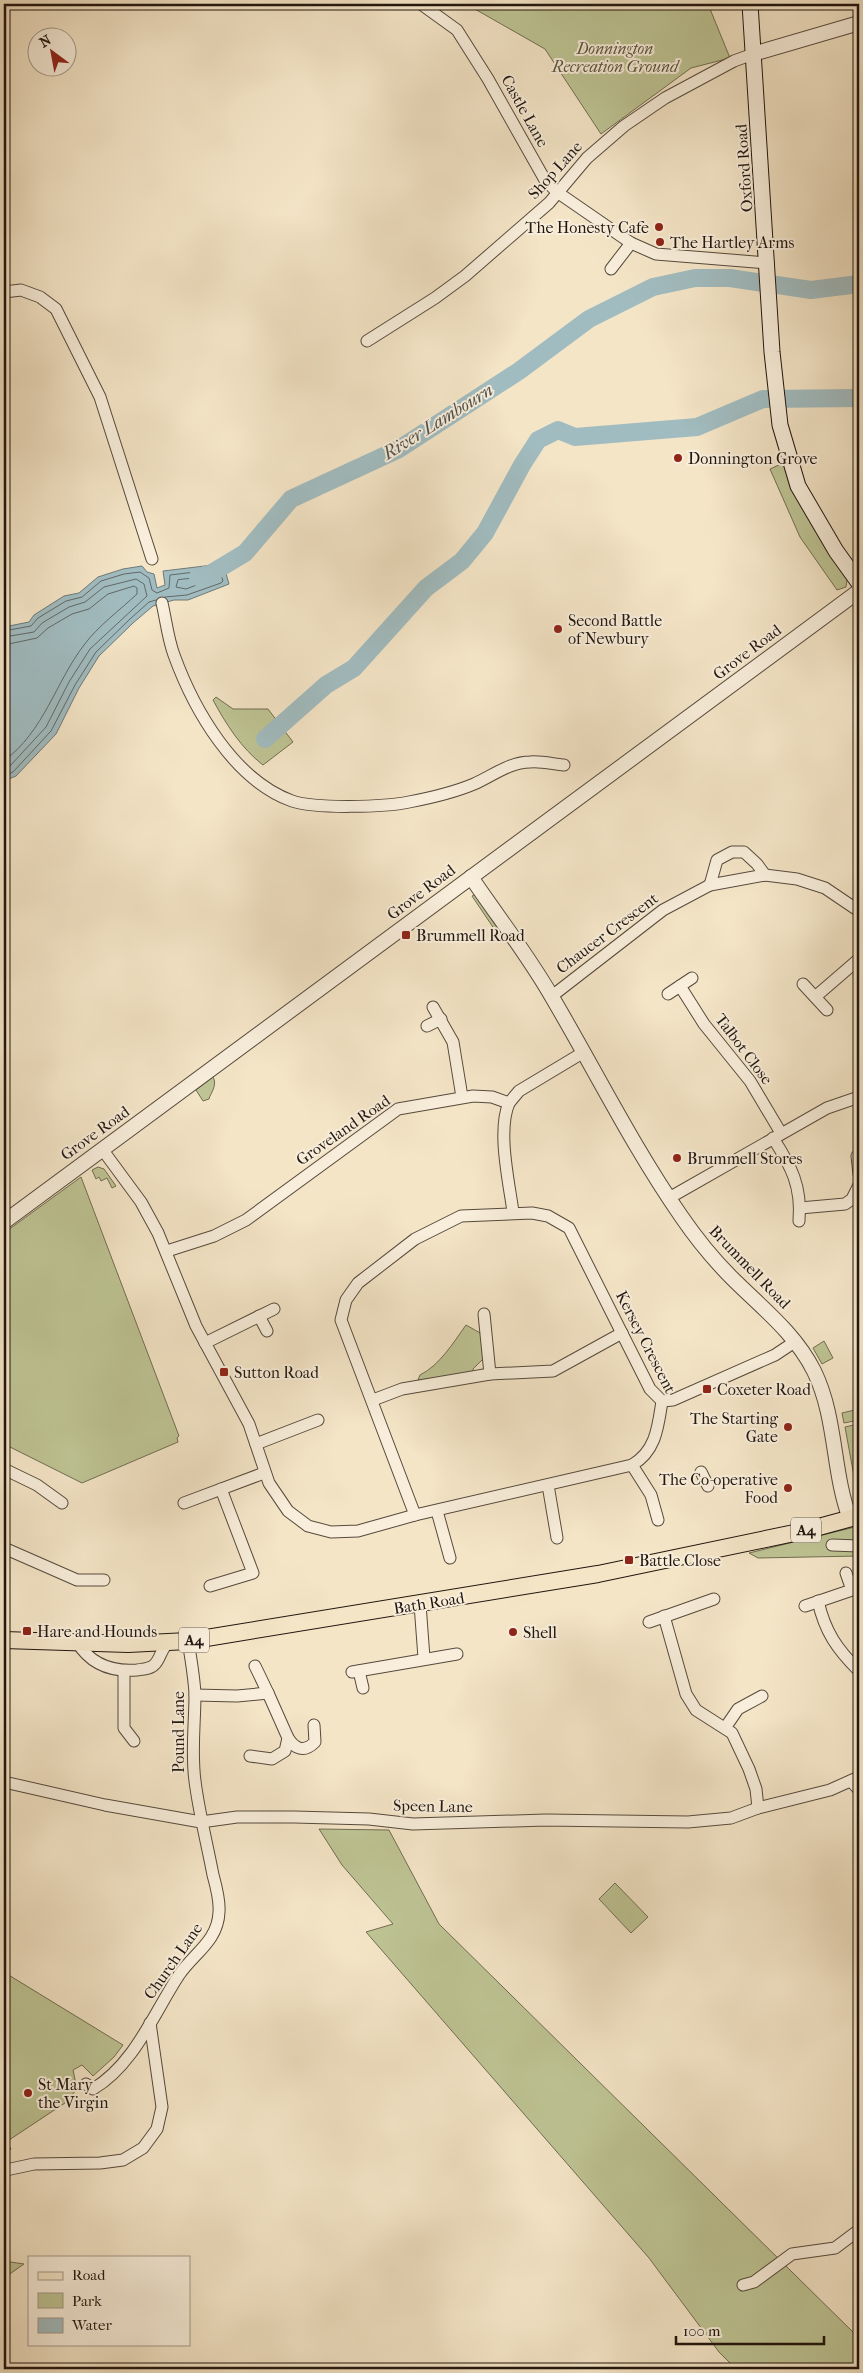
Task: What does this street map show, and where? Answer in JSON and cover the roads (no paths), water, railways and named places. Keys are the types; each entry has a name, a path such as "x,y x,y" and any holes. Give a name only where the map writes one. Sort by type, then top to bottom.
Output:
{"main road":[{"name":"Oxford Road","path":"750,4 775,389 780,425 798,486 836,551 859,583"},
{"name":"Bath Road","path":"4,1640 167,1644 188,1641 420,1604 656,1563 855,1517"}],"street":[{"name":"Castle Lane","path":"421,4 457,30 488,79 545,180 557,192 631,243 656,254 768,276"},
{"path":"752,54 859,23"},
{"name":"Shop Lane","path":"367,341 435,298 465,276 549,203 602,143 624,126 665,98 752,54"},
{"path":"611,269 631,243"},
{"path":"4,292 21,290 40,297 56,309 100,397 152,559"},
{"name":"Grove Road","path":"4,1222 859,591"},
{"path":"162,603 174,653 193,699 211,729 224,748 258,781 293,801 343,806 409,802 473,784 500,770 529,761 564,765"},
{"path":"710,885 717,860 732,852 744,852 766,875"},
{"name":"Chaucer Crescent","path":"552,996 663,910 710,885 766,875 797,879 825,888 859,911"},
{"name":"Brummell Road","path":"471,878 552,996 669,1198 718,1263 796,1341 815,1372 830,1411 836,1456 855,1517"},
{"path":"815,996 859,959"},
{"path":"668,994 692,978"},
{"path":"804,984 827,1010"},
{"name":"Talbot Close","path":"680,986 704,1024 750,1081 789,1163 799,1191 800,1221"},
{"path":"433,1007 453,1042 462,1097"},
{"path":"427,1026 441,1019"},
{"path":"513,1212 503,1136 503,1118 509,1103 519,1091 584,1052"},
{"name":"Groveland Road","path":"167,1251 265,1214 389,1114 407,1106 462,1097 492,1098 509,1103"},
{"path":"669,1198 827,1108 859,1097"},
{"path":"102,1149 140,1202 167,1251 205,1343 240,1405 256,1444 264,1473 275,1494 288,1511 308,1526 320,1530 348,1533 415,1515 548,1486 632,1465 651,1495 658,1520"},
{"path":"857,1156 859,1174"},
{"path":"800,1208 845,1204 852,1199 859,1185"},
{"name":"Kersey Crescent","path":"415,1515 373,1400 341,1320 346,1300 358,1283 415,1239 461,1216 513,1212 548,1216 569,1228 650,1389 662,1401 654,1441 642,1459 632,1465"},
{"path":"205,1343 274,1309"},
{"path":"484,1314 490,1374"},
{"path":"259,1316 266,1331"},
{"path":"373,1400 402,1389 490,1374 553,1370 622,1333"},
{"path":"662,1401 673,1400 775,1355 796,1341"},
{"path":"256,1444 318,1420"},
{"path":"4,1469 37,1485 62,1503"},
{"path":"701,1472 708,1486"},
{"path":"184,1503 264,1473"},
{"path":"548,1486 557,1538"},
{"path":"210,1586 253,1573 221,1489"},
{"path":"437,1511 450,1558"},
{"path":"832,1545 859,1546"},
{"path":"4,1548 77,1585 104,1580"},
{"path":"805,1606 852,1590 846,1573"},
{"path":"649,1622 664,1616 703,1607 714,1599"},
{"path":"818,1601 834,1642 843,1656 859,1671"},
{"path":"420,1604 424,1658"},
{"path":"664,1616 686,1694 696,1710 732,1733 742,1751 756,1789 758,1808"},
{"name":"Pound Lane","path":"188,1641 194,1695 192,1741 194,1779 201,1822"},
{"path":"77,1642 84,1653 104,1667 124,1671 148,1669 156,1663 160,1651 167,1644"},
{"path":"363,1688 355,1671 457,1654"},
{"path":"255,1666 293,1746 301,1750 310,1748 315,1742 314,1725"},
{"path":"124,1671 124,1728 134,1741"},
{"path":"194,1695 237,1696 268,1693"},
{"path":"725,1728 738,1709 755,1696"},
{"path":"250,1756 272,1759 285,1750 288,1738"},
{"path":"855,1779 859,1790"},
{"name":"Speen Lane","path":"4,1782 105,1805 201,1822 237,1816 369,1819 413,1824 546,1820 688,1822 731,1818 758,1808 830,1790 855,1779"},
{"name":"Church Lane","path":"86,2084 93,2089 109,2078 126,2058 181,1973 211,1938 219,1911 201,1822"},
{"path":"6,2170 34,2164 100,2163 123,2160 143,2148 157,2130 162,2107 150,2022"},
{"path":"743,2285 754,2282 792,2254 835,2248 859,2230"}],"water":[{"path":"213,565 225,570 229,584 188,600 174,600 153,606 133,623 99,656 79,688 56,734 16,776 4,781 4,627 29,622 34,615 64,596 79,593 98,577 123,569 142,566 147,572 154,574 157,588 165,585 163,571"}],"waterway":[{"name":"River Lambourn","path":"198,577 210,574 245,553 291,499 399,449 519,371 589,319 653,287 695,278 730,278 811,290 859,284"},
{"path":"265,739 326,685 354,668 426,588 462,561 485,533 522,465 538,440 558,430 575,437 697,427 763,399 859,398"}],"place":[{"name":"The Honesty Cafe","path":"659,227"},
{"name":"The Hartley Arms","path":"660,242"},
{"name":"Donnington Grove","path":"678,458"},
{"name":"Second Battle of Newbury","path":"558,629"},
{"name":"Brummell Road","path":"406,935"},
{"name":"Brummell Stores","path":"677,1158"},
{"name":"Sutton Road","path":"224,1372"},
{"name":"Coxeter Road","path":"707,1389"},
{"name":"The Starting Gate","path":"788,1427"},
{"name":"The Co-operative Food","path":"788,1488"},
{"name":"Battle Close","path":"629,1560"},
{"name":"Hare and Hounds","path":"27,1631"},
{"name":"Shell","path":"513,1632"},
{"name":"St Mary the Virgin","path":"28,2093"}],"park label":[{"name":"Donnington Recreation Ground","path":"615,57"}]}
